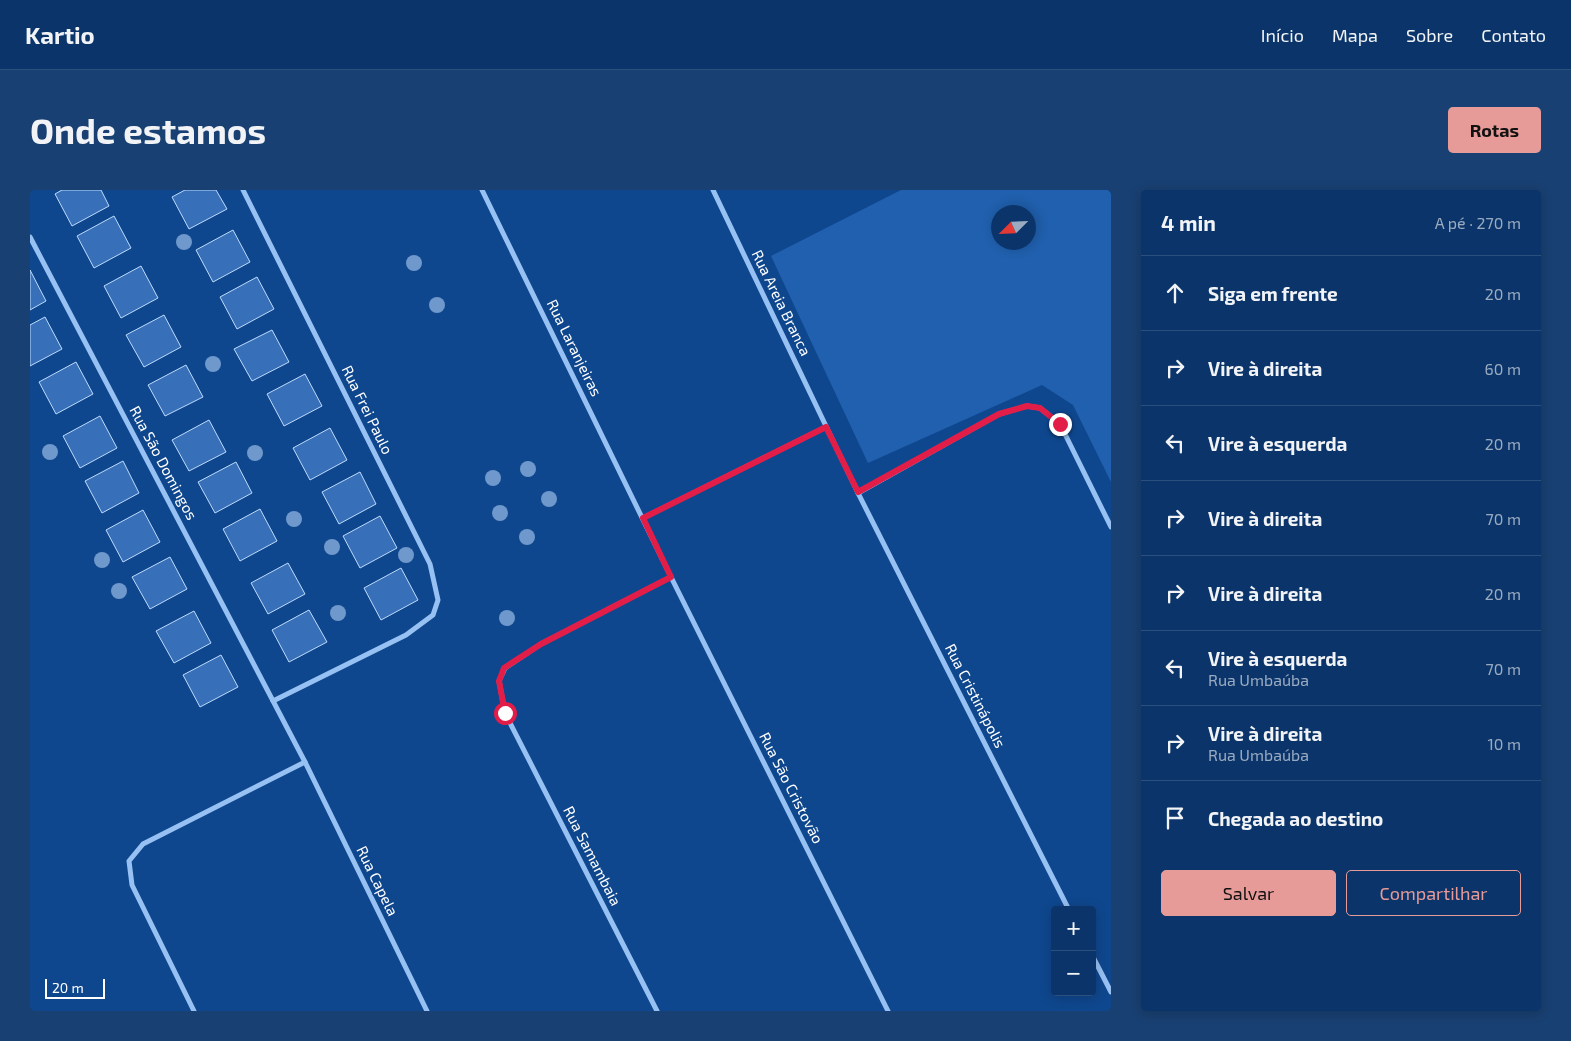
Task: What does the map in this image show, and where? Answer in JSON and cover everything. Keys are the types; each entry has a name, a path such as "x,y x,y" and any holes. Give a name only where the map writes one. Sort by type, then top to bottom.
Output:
{"street":[{"name":"Rua Frei Paulo","path":"243,190 430,564 438,600 433,615 406,635 273,701"},
{"name":"Rua Laranjeiras","path":"482,190 671,577"},
{"name":"Rua Areia Branca","path":"713,190 858,492"},
{"name":"Rua São Domingos","path":"30,237 305,762"},
{"path":"858,492 999,414 1027,406 1040,408 1060,424 1111,527"},
{"path":"643,518 826,427"},
{"name":"Rua Cristinápolis","path":"858,492 1067,906"},
{"name":"Rua Samambaia","path":"657,1011 505,713 499,681 504,668 541,644 671,577"},
{"name":"Rua São Cristovão","path":"671,577 888,1011"},
{"path":"194,1011 132,885 129,861 143,844 305,762"},
{"name":"Rua Capela","path":"305,762 427,1011"},
{"path":"1096,963 1111,992"}],"shaded area":[{"path":"901,190 1111,190 1111,482 1073,405 1042,385 868,463 771,256"}],"building":[{"path":"62,190 101,190 109,206 72,226 55,194"},
{"path":"185,190 216,190 227,209 189,229 172,197"},
{"path":"114,216 131,248 94,268 77,236"},
{"path":"233,230 250,262 213,282 196,250"},
{"path":"141,266 158,298 121,318 104,286"},
{"path":"30,270 46,301 30,310"},
{"path":"257,277 274,309 237,329 220,297"},
{"path":"164,315 181,347 144,367 126,335"},
{"path":"45,317 62,349 30,366 30,325"},
{"path":"272,330 289,362 252,381 234,349"},
{"path":"76,362 93,394 56,414 39,382"},
{"path":"186,365 203,397 165,416 148,385"},
{"path":"305,374 322,406 284,426 267,394"},
{"path":"100,416 117,448 80,468 63,436"},
{"path":"209,420 226,452 189,471 172,440"},
{"path":"330,428 347,460 310,480 293,448"},
{"path":"123,461 139,493 102,513 85,481"},
{"path":"236,462 252,493 215,513 198,482"},
{"path":"360,472 376,504 339,524 322,492"},
{"path":"260,509 277,541 240,561 223,529"},
{"path":"143,510 160,542 123,562 106,530"},
{"path":"380,516 397,548 360,568 343,536"},
{"path":"170,557 187,589 150,609 132,577"},
{"path":"288,563 305,594 268,614 251,583"},
{"path":"401,568 418,600 381,620 364,588"},
{"path":"309,610 327,642 289,662 272,630"},
{"path":"194,611 211,643 174,663 156,631"},
{"path":"221,655 238,687 200,707 183,675"}],"route":[{"path":"505,713 499,681 504,668 541,644 671,577 643,518 826,427 858,492 999,414 1027,406 1040,408 1060,424"}]}
